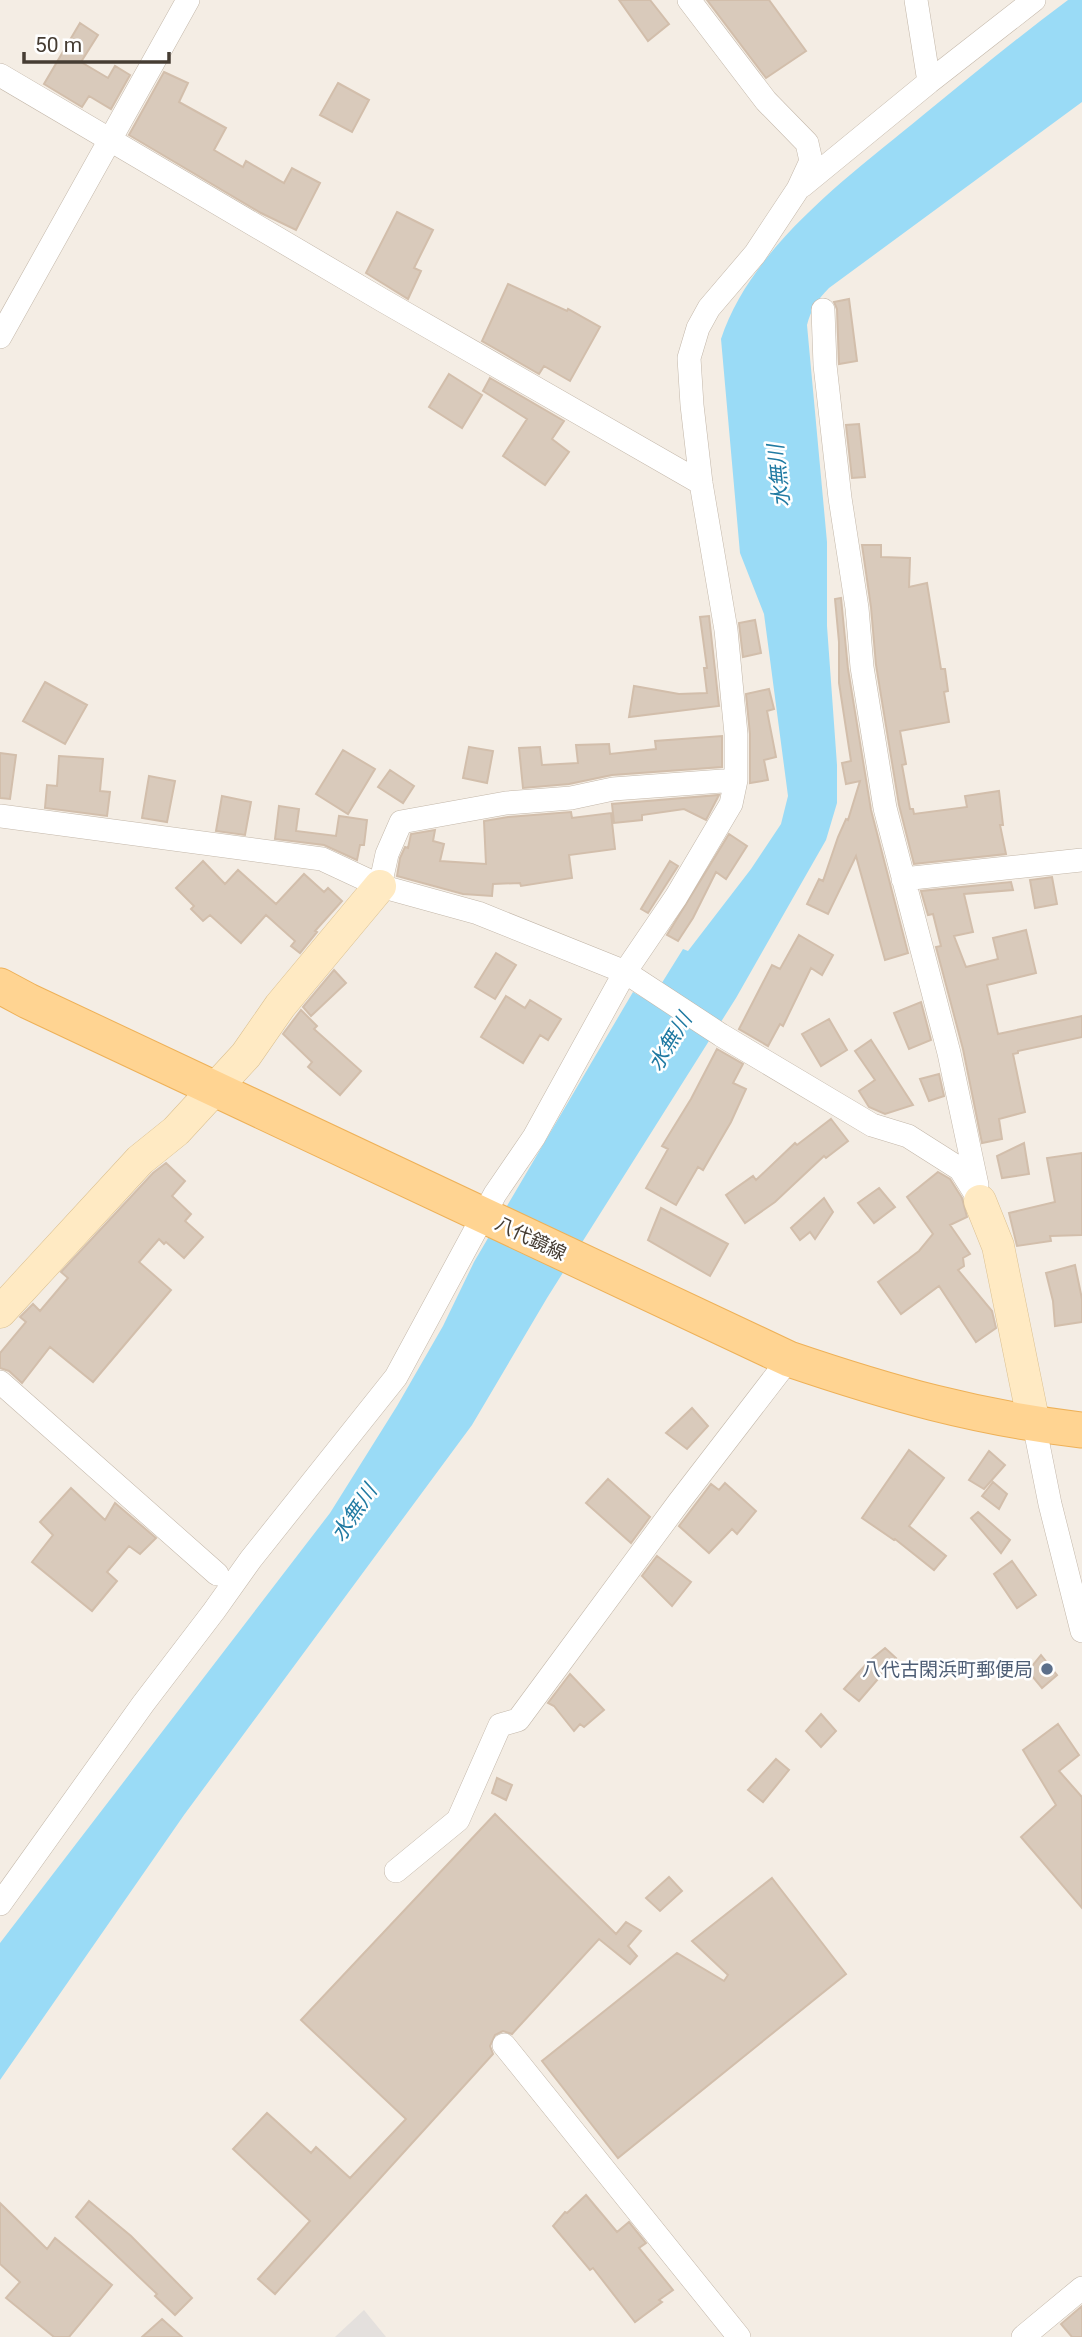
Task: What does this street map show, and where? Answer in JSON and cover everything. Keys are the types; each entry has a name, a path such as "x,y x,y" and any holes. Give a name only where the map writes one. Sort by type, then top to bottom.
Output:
{"main road":[{"name":"八代鏡線","path":"0,985 28,1001 789,1359 877,1389 956,1410 1082,1430"}],"street":[{"path":"0,337 188,0"},
{"path":"0,1904 251,1559 396,1377 625,972 676,897 731,804 736,780 736,734 726,630 701,483 689,358 698,328 709,308 755,254 798,189 811,161 807,144 766,101 689,0"},
{"path":"916,0 929,82"},
{"path":"798,189 1034,0"},
{"path":"0,75 382,300 701,483"},
{"path":"823,310 825,365 839,498 885,808 949,1053 980,1201"},
{"path":"0,1312 140,1160 176,1131 246,1055 280,1006 380,886 387,854 401,822 506,803 571,798 612,789 736,780"},
{"path":"0,816 322,859 380,886 478,913 625,972 721,1035 873,1125 908,1136 960,1168 980,1201 998,1246 1050,1504 1082,1631"},
{"path":"903,879 1082,860"},
{"path":"396,1871 458,1820 500,1725 518,1720 679,1502 789,1359"},
{"path":"0,1382 217,1574"},
{"path":"504,2045 739,2337"},
{"path":"1023,2337 1082,2288"}],"shaded area":[{"path":"364,2310 386,2337 335,2337"}],"water":[{"name":"水無川","path":"1068,0 1082,0 1082,102 829,288 815,305 807,325 827,542 827,626 837,765 837,803 826,840 736,998 547,1298 472,1425 184,1815 0,2080 0,1943 330,1513 397,1406 443,1326 474,1262 633,992 650,1002 683,949 688,951 751,869 781,824 788,796 764,614 740,553 721,339 735,305 779,244 834,189 994,57"}],"building":[{"path":"619,0 650,0 669,24 648,41"},
{"path":"707,0 769,0 806,51 766,78"},
{"path":"80,23 98,35 81,62 108,78 115,66 130,75 111,109 89,96 82,107 44,84"},
{"path":"164,72 188,83 179,102 226,128 214,150 243,167 246,161 284,183 292,168 320,183 296,230 261,213 129,135"},
{"path":"338,83 369,100 352,132 320,115"},
{"path":"397,212 433,230 414,268 421,271 408,299 366,273"},
{"path":"508,284 567,311 568,309 600,327 570,381 544,366 539,374 482,341"},
{"path":"849,299 857,361 839,364 837,309 834,302"},
{"path":"449,374 482,395 462,428 429,407"},
{"path":"490,378 564,421 552,439 569,452 545,485 503,456 527,419 483,391"},
{"path":"859,424 865,477 852,478 846,425"},
{"path":"862,545 881,545 881,557 910,558 909,587 927,583 941,669 945,669 948,691 944,692 949,722 900,731 906,764 902,765 910,809 913,809 914,814 967,807 965,796 999,791 1003,825 1000,825 1006,854 914,864 899,805 876,665"},
{"path":"841,598 848,669 871,810 908,953 885,960 856,856 828,914 807,904 819,879 823,881 838,837 846,819 848,820 860,781 846,784 842,763 851,761 839,683 835,599"},
{"path":"709,616 719,706 629,717 634,686 679,694 707,693 704,668 707,668 700,617"},
{"path":"755,620 761,653 743,657 739,623"},
{"path":"45,682 87,705 65,744 23,721"},
{"path":"769,689 774,709 767,711 776,757 764,760 768,780 750,783 750,734 746,694"},
{"path":"722,736 722,767 612,775 569,784 523,788 519,748 540,747 542,765 578,763 576,745 609,744 610,754 656,749 655,741"},
{"path":"469,747 493,751 487,783 463,778"},
{"path":"343,750 375,769 348,814 316,794"},
{"path":"0,753 16,755 10,799 0,798"},
{"path":"59,756 103,759 100,791 110,792 107,816 45,808 47,785 57,786"},
{"path":"390,770 414,786 403,803 378,787"},
{"path":"149,776 175,781 167,822 142,818"},
{"path":"719,795 706,820 684,809 642,815 642,820 614,823 612,804"},
{"path":"222,796 251,802 245,835 216,831"},
{"path":"279,806 299,809 296,831 336,836 339,816 367,820 364,845 360,845 357,860 324,845 275,839"},
{"path":"571,812 572,818 611,813 615,849 569,855 572,878 521,886 520,883 493,884 492,896 463,894 397,876 400,858 405,847 408,848 411,834 435,830 433,841 444,844 440,861 486,864 484,821"},
{"path":"729,834 747,846 726,879 716,872 678,941 667,935"},
{"path":"203,861 225,884 238,870 276,904 304,874 324,892 328,888 342,901 315,931 317,932 300,953 291,946 295,941 266,915 241,943 210,915 203,921 191,909 194,906 176,888"},
{"path":"670,861 678,866 648,913 641,909"},
{"path":"1052,877 1057,904 1035,908 1030,880"},
{"path":"1011,882 1013,890 964,894 973,932 954,936 966,967 998,959 993,938 1026,930 1036,973 987,985 998,1034 1082,1016 1082,1037 1013,1054 1025,1112 999,1119 1002,1139 982,1143 963,1049 936,947 941,946 933,914 928,915 921,891"},
{"path":"799,935 833,955 822,975 811,968 783,1026 780,1024 768,1046 739,1029 772,965 780,969"},
{"path":"496,953 516,965 495,999 475,987"},
{"path":"334,970 346,983 311,1016 303,1007"},
{"path":"506,996 525,1008 530,1000 561,1019 548,1040 540,1035 523,1063 481,1037"},
{"path":"921,1002 931,1040 909,1049 894,1013"},
{"path":"301,1010 317,1026 314,1029 361,1071 340,1095 308,1067 312,1062 283,1034"},
{"path":"829,1019 847,1050 821,1066 802,1034"},
{"path":"871,1040 913,1105 885,1114 869,1107 859,1091 875,1080 855,1051"},
{"path":"717,1049 743,1064 733,1083 746,1089 731,1122 703,1170 698,1167 676,1205 646,1188 668,1149 662,1146"},
{"path":"939,1074 944,1096 929,1101 920,1079"},
{"path":"831,1119 848,1141 826,1158 824,1156 775,1202 745,1223 726,1195 753,1176 756,1180 795,1143 797,1145"},
{"path":"1024,1143 1029,1174 1002,1178 997,1156"},
{"path":"1082,1153 1082,1235 1050,1236 1051,1241 1017,1246 1009,1213 1055,1202 1047,1158"},
{"path":"166,1163 185,1181 172,1196 191,1214 185,1221 203,1237 184,1258 159,1239 139,1262 171,1290 93,1382 50,1347 22,1383 9,1371 0,1368 0,1353 26,1322 20,1317 33,1304 40,1311 68,1278 61,1272 153,1173"},
{"path":"938,1172 950,1179 962,1198 967,1217 950,1225 970,1254 963,1258 964,1266 958,1270 992,1311 996,1328 976,1342 939,1286 901,1314 878,1282 919,1251 933,1234 907,1197"},
{"path":"879,1188 895,1207 874,1223 858,1203"},
{"path":"824,1198 833,1212 815,1239 810,1232 800,1240 791,1228"},
{"path":"661,1208 728,1244 710,1276 648,1240"},
{"path":"1075,1265 1082,1299 1082,1322 1055,1326 1053,1301 1046,1273"},
{"path":"692,1408 708,1426 687,1449 666,1433"},
{"path":"909,1450 944,1478 909,1526 946,1556 934,1570 895,1539 862,1518"},
{"path":"989,1451 1005,1465 984,1489 969,1480"},
{"path":"608,1479 650,1517 631,1543 586,1503"},
{"path":"993,1482 1007,1494 999,1509 982,1496"},
{"path":"725,1483 756,1511 737,1534 732,1529 709,1553 679,1526 711,1484 719,1490"},
{"path":"71,1488 105,1520 115,1503 156,1538 140,1554 129,1546 107,1572 117,1581 92,1611 32,1562 53,1535 40,1522"},
{"path":"978,1512 1010,1540 1001,1553 971,1518"},
{"path":"657,1556 691,1582 672,1606 642,1576"},
{"path":"1012,1561 1036,1595 1017,1608 994,1574"},
{"path":"885,1648 896,1658 859,1701 844,1689 868,1662"},
{"path":"1041,1655 1057,1675 1042,1688 1028,1671"},
{"path":"570,1674 604,1710 584,1727 580,1724 574,1731 554,1706 548,1703"},
{"path":"821,1714 836,1731 821,1747 806,1731"},
{"path":"1058,1724 1079,1755 1059,1771 1082,1797 1082,1908 1021,1837 1056,1805 1023,1750"},
{"path":"776,1759 789,1770 763,1802 748,1790"},
{"path":"497,1778 512,1785 506,1800 492,1793"},
{"path":"495,1814 616,1934 626,1922 641,1931 628,1946 637,1956 630,1964 599,1939 512,2034 503,2031 495,2035 490,2046 493,2054 275,2294 258,2279 310,2221 233,2149 267,2113 311,2153 316,2147 350,2178 406,2119 301,2020"},
{"path":"669,1877 682,1891 660,1911 646,1898"},
{"path":"772,1878 846,1974 618,2158 542,2061 677,1953 724,1981 728,1975 692,1941"},
{"path":"586,2195 617,2232 629,2222 646,2243 639,2248 673,2290 635,2322 593,2268 590,2270 553,2226"},
{"path":"89,2201 131,2236 192,2298 175,2315 155,2296 157,2294 76,2217"},
{"path":"0,2203 47,2249 55,2238 112,2285 69,2337 54,2337 6,2298 20,2282 0,2264"},
{"path":"1082,2306 1082,2337 1072,2337 1061,2324"},
{"path":"162,2319 182,2337 142,2337"}],"place":[{"name":"八代古閑浜町郵便局","path":"1047,1669"}]}
